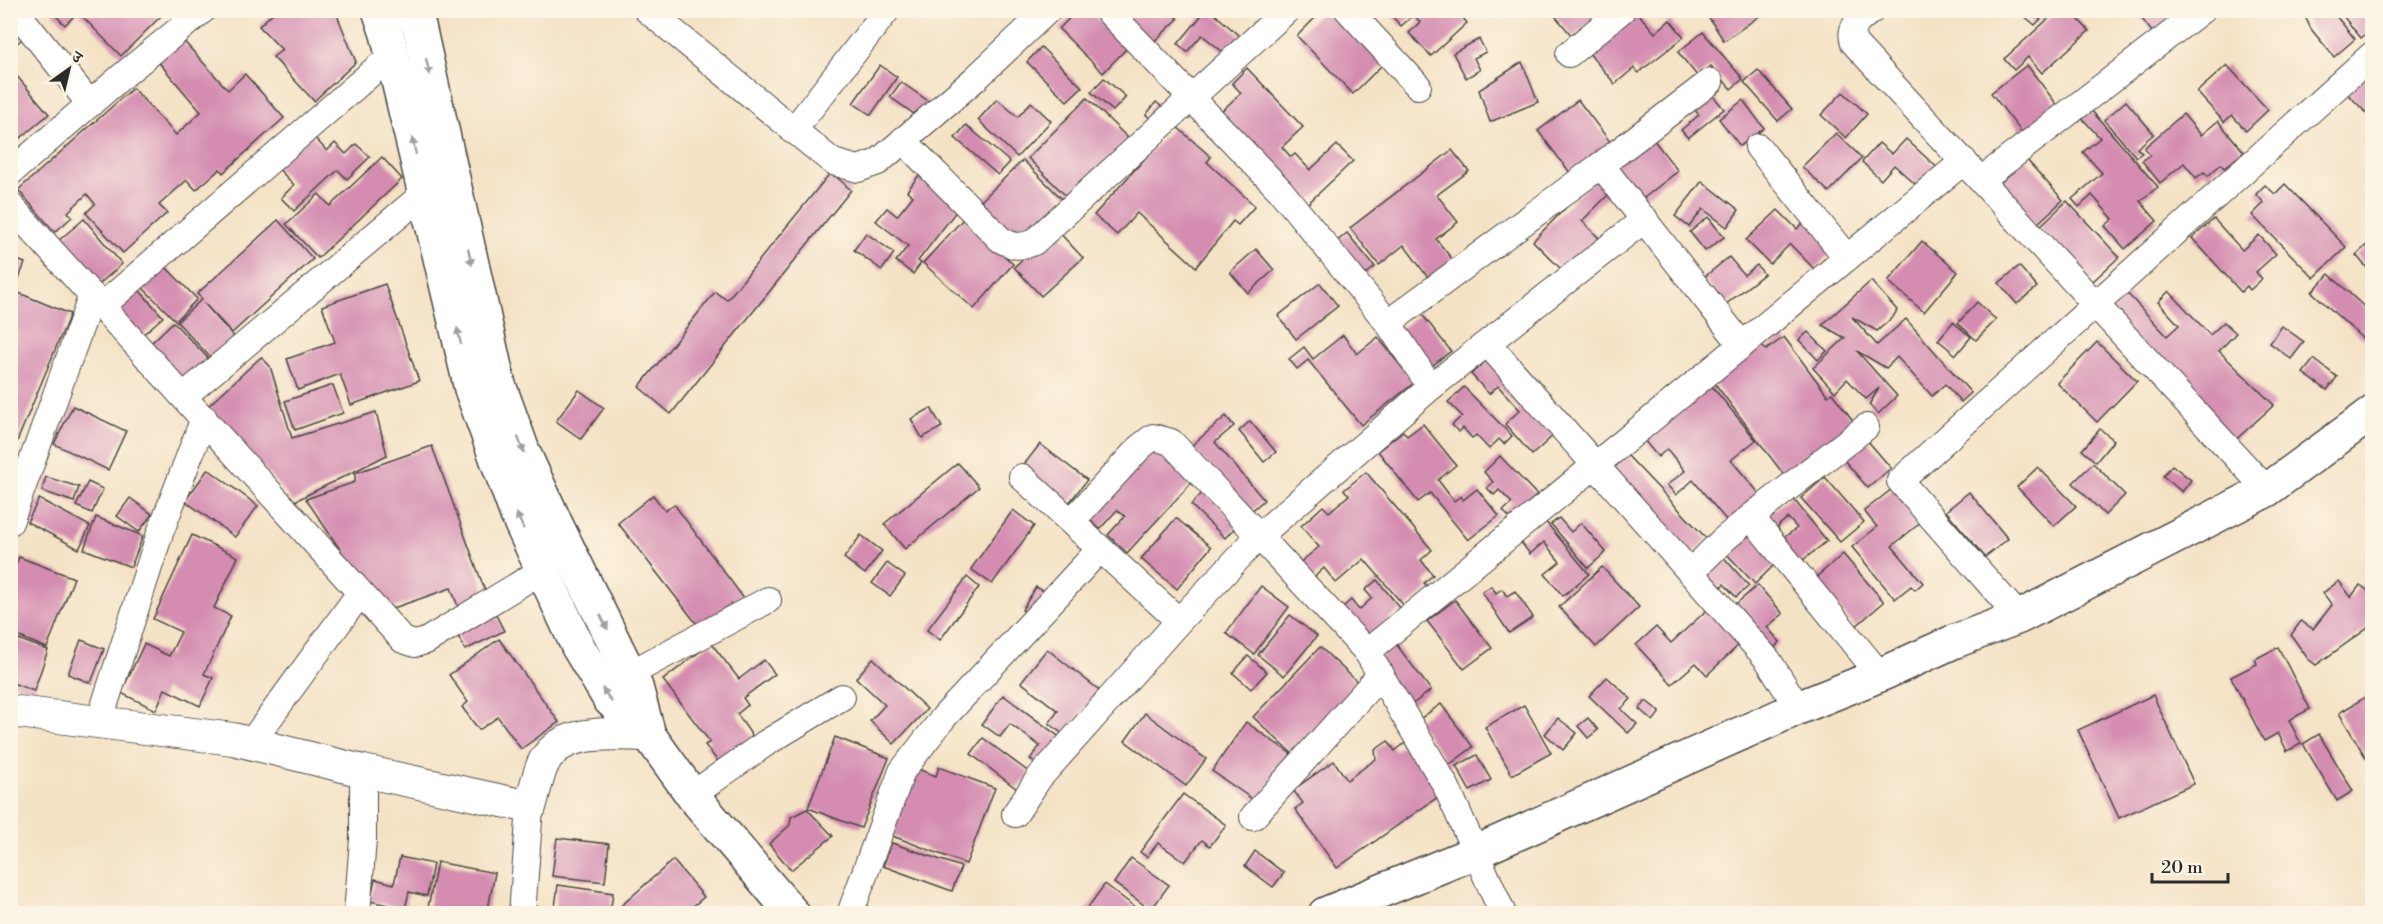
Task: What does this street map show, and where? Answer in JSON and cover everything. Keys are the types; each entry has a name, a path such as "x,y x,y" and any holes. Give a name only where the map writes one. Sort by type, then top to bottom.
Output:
{"main road":[{"path":"379,10 392,55 471,389 517,515 578,647 610,700 649,735 692,795 793,914"},
{"path":"413,10 419,26 499,385 528,461 629,674 644,712 649,735"},
{"path":"1325,914 1476,852 1798,708 1953,642 2019,617 2267,490 2373,413"}],"street":[{"path":"15,10 90,104"},
{"path":"10,173 203,10"},
{"path":"794,131 887,10"},
{"path":"658,14 833,162 858,169 878,162 976,78 1048,10"},
{"path":"1107,10 1280,189 1388,324 1431,387"},
{"path":"903,141 1000,239 1012,246 1023,246 1034,242 1287,10"},
{"path":"1348,10 1418,86"},
{"path":"1569,54 1622,10"},
{"path":"1872,10 1853,28 1851,36 1854,43 2267,490"},
{"path":"1981,180 2202,10"},
{"path":"10,522 97,300 392,55"},
{"path":"2019,617 1900,481 2373,55"},
{"path":"1388,324 1710,82"},
{"path":"1758,147 1847,258"},
{"path":"1367,652 1964,161"},
{"path":"1601,165 1742,345"},
{"path":"184,396 425,193"},
{"path":"10,205 403,640 415,644 426,641 543,570"},
{"path":"1015,814 1039,778 1179,621 1259,536 1431,387 1645,219"},
{"path":"1488,344 1768,660 1798,708"},
{"path":"99,722 160,533 204,418"},
{"path":"1691,572 1723,540 1866,427"},
{"path":"1071,522 1140,447 1153,437 1170,442 1367,652 1446,786 1503,914"},
{"path":"1022,477 1179,621"},
{"path":"1751,517 1880,675"},
{"path":"850,914 902,771 944,717 1100,549"},
{"path":"251,743 360,593"},
{"path":"629,674 768,600"},
{"path":"1253,817 1381,674"},
{"path":"692,795 752,752 842,697"},
{"path":"10,711 251,743 363,771 530,807"},
{"path":"522,914 530,807 543,764 553,751 576,737 649,735"},
{"path":"357,914 363,840 363,771"}],"building":[{"path":"50,10 167,10 121,56 78,12 65,25"},
{"path":"276,10 335,10 356,62 314,101 273,57 282,50 259,26"},
{"path":"1077,10 1089,10 1127,48 1103,73 1059,29"},
{"path":"1122,10 1170,10 1178,19 1147,48"},
{"path":"1206,10 1210,10 1244,40 1229,57 1202,35 1187,52 1178,44"},
{"path":"1323,10 1338,10 1387,60 1353,94 1297,36"},
{"path":"1386,10 1457,10 1467,23 1431,56 1409,33 1420,22 1414,15 1401,26"},
{"path":"1550,10 1604,10 1573,37"},
{"path":"1704,10 1768,10 1724,41"},
{"path":"2017,10 2049,10 2035,25"},
{"path":"2058,10 2070,10 2089,31 2042,73 2028,57 2014,70 2004,59"},
{"path":"2135,10 2164,10 2174,23 2156,37"},
{"path":"2302,10 2331,10 2355,39 2334,57 2311,29"},
{"path":"2338,10 2372,10 2372,29 2361,38"},
{"path":"1636,11 1655,33 1670,20 1684,37 1638,73 1634,68 1615,84 1587,51"},
{"path":"10,18 26,36 10,49"},
{"path":"1703,32 1743,79 1731,89 1711,66 1698,77 1678,52"},
{"path":"180,37 228,90 245,74 284,118 223,173 220,169 196,190 187,180 159,205 167,213 123,253 86,213 95,204 87,194 68,212 72,217 55,232 18,190 133,88 176,135 201,112 156,59"},
{"path":"1479,39 1486,52 1474,58 1480,70 1466,78 1453,53"},
{"path":"1041,47 1082,87 1067,101 1027,62"},
{"path":"1522,62 1538,102 1490,122 1479,90"},
{"path":"880,65 897,77 871,115 853,103"},
{"path":"2027,65 2061,110 2026,138 1991,93"},
{"path":"2227,65 2268,110 2246,131 2232,115 2224,122 2197,92"},
{"path":"2372,65 2372,119 2343,89"},
{"path":"10,68 49,114 17,141 10,133"},
{"path":"1247,68 1303,127 1282,147 1291,157 1295,154 1310,170 1337,145 1353,161 1302,209 1215,117 1241,93 1232,83"},
{"path":"1758,70 1792,109 1778,121 1744,82"},
{"path":"1104,78 1126,97 1113,111 1091,92"},
{"path":"901,82 928,101 917,116 890,97"},
{"path":"1709,91 1724,109 1688,138 1681,130 1699,115 1691,105"},
{"path":"1843,92 1867,114 1846,138 1821,115"},
{"path":"1087,98 1128,138 1069,199 1028,158"},
{"path":"997,99 1018,117 1031,102 1051,121 1017,157 978,120"},
{"path":"1578,100 1611,143 1571,174 1538,131"},
{"path":"1743,100 1764,128 1740,146 1719,119"},
{"path":"2126,101 2154,134 2137,148 2142,153 2136,157 2104,120"},
{"path":"1156,102 1167,111 1157,124 1146,115"},
{"path":"2091,110 2158,187 2140,201 2157,221 2125,249 2105,226 2113,219 2092,195 2079,207 2072,199 2102,173 2083,152 2100,138 2082,118"},
{"path":"2183,114 2201,135 2218,121 2244,152 2224,168 2221,164 2208,176 2204,172 2196,178 2184,163 2160,183 2142,161 2150,155 2144,148"},
{"path":"966,125 1010,162 998,175 955,138"},
{"path":"1175,125 1211,157 1207,162 1255,206 1238,225 1233,221 1196,267 1137,213 1117,235 1094,215"},
{"path":"1836,133 1862,158 1829,192 1802,167"},
{"path":"311,134 327,151 335,143 346,154 356,144 370,157 347,179 338,170 294,211 281,198 294,185 276,166"},
{"path":"1649,134 1678,171 1640,201 1611,164"},
{"path":"1906,139 1942,172 1924,192 1894,165 1881,180 1862,162 1879,143 1892,154"},
{"path":"1452,150 1469,171 1437,195 1458,222 1436,239 1456,264 1432,283 1404,245 1379,265 1350,228"},
{"path":"382,157 402,179 318,258 286,224 319,194 330,206"},
{"path":"2026,159 2063,200 2035,226 1997,186"},
{"path":"1023,160 1063,200 1020,242 980,202"},
{"path":"831,172 851,190 671,414 639,387 715,292 727,300"},
{"path":"920,174 961,205 918,261 921,263 913,274 896,261 908,246 876,221 887,208 897,216 913,196 907,191"},
{"path":"1595,178 1610,193 1582,221 1599,238 1565,273 1533,241"},
{"path":"1702,181 1739,210 1727,227 1703,209 1689,227 1675,216"},
{"path":"2285,184 2346,247 2314,278 2252,215 2264,203 2256,194 2265,185 2275,194"},
{"path":"2067,201 2119,257 2091,283 2039,227"},
{"path":"1778,210 1797,229 1807,219 1835,249 1814,269 1790,244 1770,264 1746,240"},
{"path":"1708,217 1724,237 1705,251 1690,232"},
{"path":"964,218 1013,264 974,309 923,263"},
{"path":"84,219 122,264 97,286 58,241"},
{"path":"2214,219 2242,250 2259,235 2276,254 2256,272 2262,279 2250,290 2247,286 2241,292 2192,238"},
{"path":"278,220 313,259 232,333 203,302 235,338 212,359 177,322 202,299 197,294"},
{"path":"1056,229 1083,258 1041,296 1014,267"},
{"path":"866,233 894,253 882,270 854,250"},
{"path":"1347,233 1375,267 1358,281 1330,247"},
{"path":"2372,240 2372,274 2356,255"},
{"path":"1922,241 1958,272 1924,312 1888,281"},
{"path":"1256,249 1274,270 1248,293 1230,272"},
{"path":"10,257 25,263 14,291 70,314 13,451 10,450"},
{"path":"1729,257 1744,275 1757,265 1764,274 1725,305 1703,278"},
{"path":"161,262 197,299 176,321 139,284"},
{"path":"2019,266 2037,287 2017,304 1999,283"},
{"path":"2329,274 2372,314 2372,329 2363,339 2312,292"},
{"path":"1871,281 1897,310 1893,317 1877,331 1852,317 1877,345 1906,319 1971,393 1961,402 1945,384 1932,396 1897,357 1886,368 1857,351 1897,396 1878,414 1869,405 1879,388 1866,399 1847,379 1835,392 1813,368 1845,338 1822,325"},
{"path":"1320,283 1338,306 1296,339 1278,316"},
{"path":"134,284 163,317 139,338 110,305"},
{"path":"385,284 419,381 351,405 340,374 298,390 287,359 335,342 322,306"},
{"path":"2125,291 2167,336 2179,325 2158,302 2169,291 2210,335 2224,322 2236,333 2219,351 2274,405 2231,444 2107,308"},
{"path":"1977,302 1996,320 1976,340 1958,323"},
{"path":"1421,313 1451,351 1429,368 1399,330"},
{"path":"173,322 210,360 183,385 147,347"},
{"path":"1953,322 1971,337 1956,355 1938,340"},
{"path":"2282,326 2304,342 2291,359 2270,343"},
{"path":"1808,332 1827,351 1818,360 1799,340"},
{"path":"1343,335 1357,354 1378,337 1414,383 1361,425 1308,360 1297,369 1289,359 1304,347 1313,359"},
{"path":"1784,337 1828,396 1832,393 1858,427 1831,440 1784,475 1713,381 1761,345 1766,350"},
{"path":"2097,342 2137,381 2097,422 2057,383"},
{"path":"261,357 270,366 292,438 376,412 387,455 293,502 208,406"},
{"path":"1489,358 1557,432 1532,455 1505,424 1520,410 1498,386 1489,394 1471,374"},
{"path":"2314,359 2337,377 2327,390 2303,373"},
{"path":"333,385 343,413 295,430 285,401"},
{"path":"1711,385 1756,440 1731,460 1764,499 1731,526 1693,480 1676,495 1667,485 1685,471 1667,449 1658,457 1644,440"},
{"path":"1464,387 1512,436 1504,444 1499,439 1489,449 1476,435 1472,438 1463,428 1459,432 1452,425 1462,416 1448,402"},
{"path":"579,390 604,408 581,439 556,421"},
{"path":"73,406 126,431 108,470 54,444"},
{"path":"931,408 942,427 922,438 911,419"},
{"path":"1226,416 1234,426 1215,442 1264,500 1248,514 1191,446"},
{"path":"1250,421 1276,452 1264,462 1239,431"},
{"path":"1423,424 1456,465 1438,480 1454,501 1461,496 1463,500 1477,489 1499,516 1468,540 1430,493 1418,502 1378,451 1403,431 1407,436"},
{"path":"2100,429 2114,440 2096,462 2082,450"},
{"path":"1867,440 1891,468 1868,488 1844,460"},
{"path":"1154,442 1195,479 1127,553 1108,535 1125,516 1117,510 1100,529 1086,517"},
{"path":"1040,444 1087,480 1069,503 1022,467"},
{"path":"432,446 488,599 459,609 451,588 382,612 306,499 355,482 355,473"},
{"path":"1627,455 1707,539 1689,557 1609,473"},
{"path":"1500,456 1537,495 1512,520 1503,511 1512,503 1499,490 1494,495 1487,488 1493,482 1484,472"},
{"path":"958,463 979,487 905,549 884,524"},
{"path":"2093,463 2125,495 2105,515 2073,483"},
{"path":"2172,465 2191,480 2182,492 2163,476"},
{"path":"2038,467 2076,506 2054,526 2017,487"},
{"path":"208,469 258,506 235,537 185,501"},
{"path":"1366,472 1432,550 1421,560 1433,575 1424,583 1429,588 1406,608 1364,559 1336,583 1324,568 1311,580 1298,564 1319,547 1301,526 1323,506 1329,512 1349,495 1344,490"},
{"path":"46,477 79,487 74,502 42,491"},
{"path":"1825,477 1864,522 1840,542 1801,498"},
{"path":"88,482 103,489 92,513 76,506"},
{"path":"1897,485 1925,519 1892,546 1923,583 1915,590 1911,586 1895,599 1852,547 1877,527 1864,511"},
{"path":"1204,491 1238,525 1225,538 1191,505"},
{"path":"1969,492 2008,539 1985,557 1946,511"},
{"path":"653,495 665,511 674,504 745,600 703,632 618,523"},
{"path":"1791,496 1827,541 1798,564 1779,541 1797,528 1788,518 1779,525 1776,536 1762,519"},
{"path":"130,498 152,514 139,532 117,516"},
{"path":"39,499 90,526 79,549 27,522"},
{"path":"1013,510 1034,526 992,584 971,569"},
{"path":"96,517 143,536 131,567 84,549"},
{"path":"1176,518 1211,547 1177,589 1141,559"},
{"path":"1559,518 1571,532 1581,523 1606,552 1588,568 1551,524"},
{"path":"1545,521 1589,574 1563,596 1545,574 1560,562 1544,542 1530,554 1520,541"},
{"path":"1747,526 1779,560 1755,584 1722,549"},
{"path":"192,535 238,557 214,608 231,616 204,674 213,678 200,706 165,689 156,710 121,693 144,644 169,656 181,632 153,619"},
{"path":"861,535 882,551 865,574 844,558"},
{"path":"1719,552 1749,586 1736,597 1724,584 1715,592 1696,571"},
{"path":"1843,554 1884,602 1855,627 1814,579"},
{"path":"19,557 74,578 47,648 10,633 10,578"},
{"path":"887,563 905,576 890,596 872,583"},
{"path":"1602,567 1639,607 1596,647 1559,607"},
{"path":"967,577 979,587 940,640 927,630"},
{"path":"1377,580 1401,609 1361,643 1336,613 1351,600 1359,610 1372,598 1365,590"},
{"path":"2339,581 2351,597 2360,585 2370,592 2372,588 2372,625 2316,665 2308,659 2291,635 2301,621 2313,629 2332,605 2323,593"},
{"path":"1758,585 1783,614 1767,627 1780,642 1769,653 1730,609"},
{"path":"1261,586 1289,607 1254,654 1226,633"},
{"path":"1491,586 1496,593 1502,589 1507,596 1515,591 1533,617 1509,633 1482,592"},
{"path":"1036,587 1047,593 1032,617 1022,610"},
{"path":"1455,600 1492,648 1464,669 1427,621"},
{"path":"1709,608 1741,643 1707,675 1696,663 1672,684 1636,645 1656,627 1671,643"},
{"path":"493,609 504,631 465,650 454,628"},
{"path":"1290,615 1317,636 1284,676 1258,655"},
{"path":"10,636 48,650 34,691 10,682"},
{"path":"499,639 559,722 521,749 498,717 479,730 462,707 468,702 449,675"},
{"path":"81,640 104,649 91,683 68,674"},
{"path":"711,643 739,679 764,660 775,674 743,698 748,705 737,714 753,737 719,763 705,745 710,742 663,680"},
{"path":"1396,644 1431,690 1410,706 1377,660"},
{"path":"1320,647 1364,688 1297,758 1253,717"},
{"path":"2278,647 2310,709 2289,720 2301,744 2287,751 2278,733 2264,741 2231,677 2257,664 2255,659"},
{"path":"1047,649 1099,690 1064,735 1049,723 1058,711 1021,682"},
{"path":"1248,656 1267,672 1251,689 1233,673"},
{"path":"873,658 927,709 894,744 870,721 885,705 856,678"},
{"path":"1607,677 1631,699 1621,709 1637,724 1628,733 1589,696"},
{"path":"2372,693 2372,761 2369,763 2339,713"},
{"path":"1003,695 1062,739 1040,767 1030,759 1040,746 1010,724 1000,737 982,724"},
{"path":"2153,695 2194,784 2119,818 2078,730"},
{"path":"1646,701 1660,712 1653,721 1639,709"},
{"path":"1441,704 1473,747 1449,765 1417,721"},
{"path":"1524,705 1551,753 1512,775 1485,727"},
{"path":"1145,713 1206,759 1186,786 1125,741"},
{"path":"1558,718 1577,733 1563,750 1545,734"},
{"path":"1588,718 1598,730 1588,738 1578,726"},
{"path":"1246,722 1291,754 1258,803 1212,771"},
{"path":"2319,734 2353,791 2337,801 2303,744"},
{"path":"835,737 889,758 861,828 808,808"},
{"path":"983,738 1030,773 1017,789 971,754"},
{"path":"1388,741 1395,751 1405,743 1442,794 1337,868 1295,809 1303,803 1293,790 1334,761 1347,780 1376,759 1375,750"},
{"path":"1477,755 1491,780 1470,791 1456,766"},
{"path":"939,767 995,788 966,864 890,835 915,768 936,776"},
{"path":"1183,794 1226,825 1210,846 1202,840 1185,862 1158,843 1147,857 1140,852"},
{"path":"807,809 833,836 791,870 769,844 790,825 791,817"},
{"path":"557,838 609,844 605,882 552,876"},
{"path":"892,843 961,867 952,891 883,866"},
{"path":"1255,851 1284,873 1273,887 1245,866"},
{"path":"400,857 433,864 427,896 409,892 405,909 370,901 375,879 394,884"},
{"path":"1131,858 1169,885 1151,910 1114,883"},
{"path":"673,860 704,897 684,914 626,914 621,906"},
{"path":"437,862 495,873 487,914 457,914 428,908"},
{"path":"1105,884 1144,914 1083,914"},
{"path":"558,885 613,893 610,914 554,914"}]}
